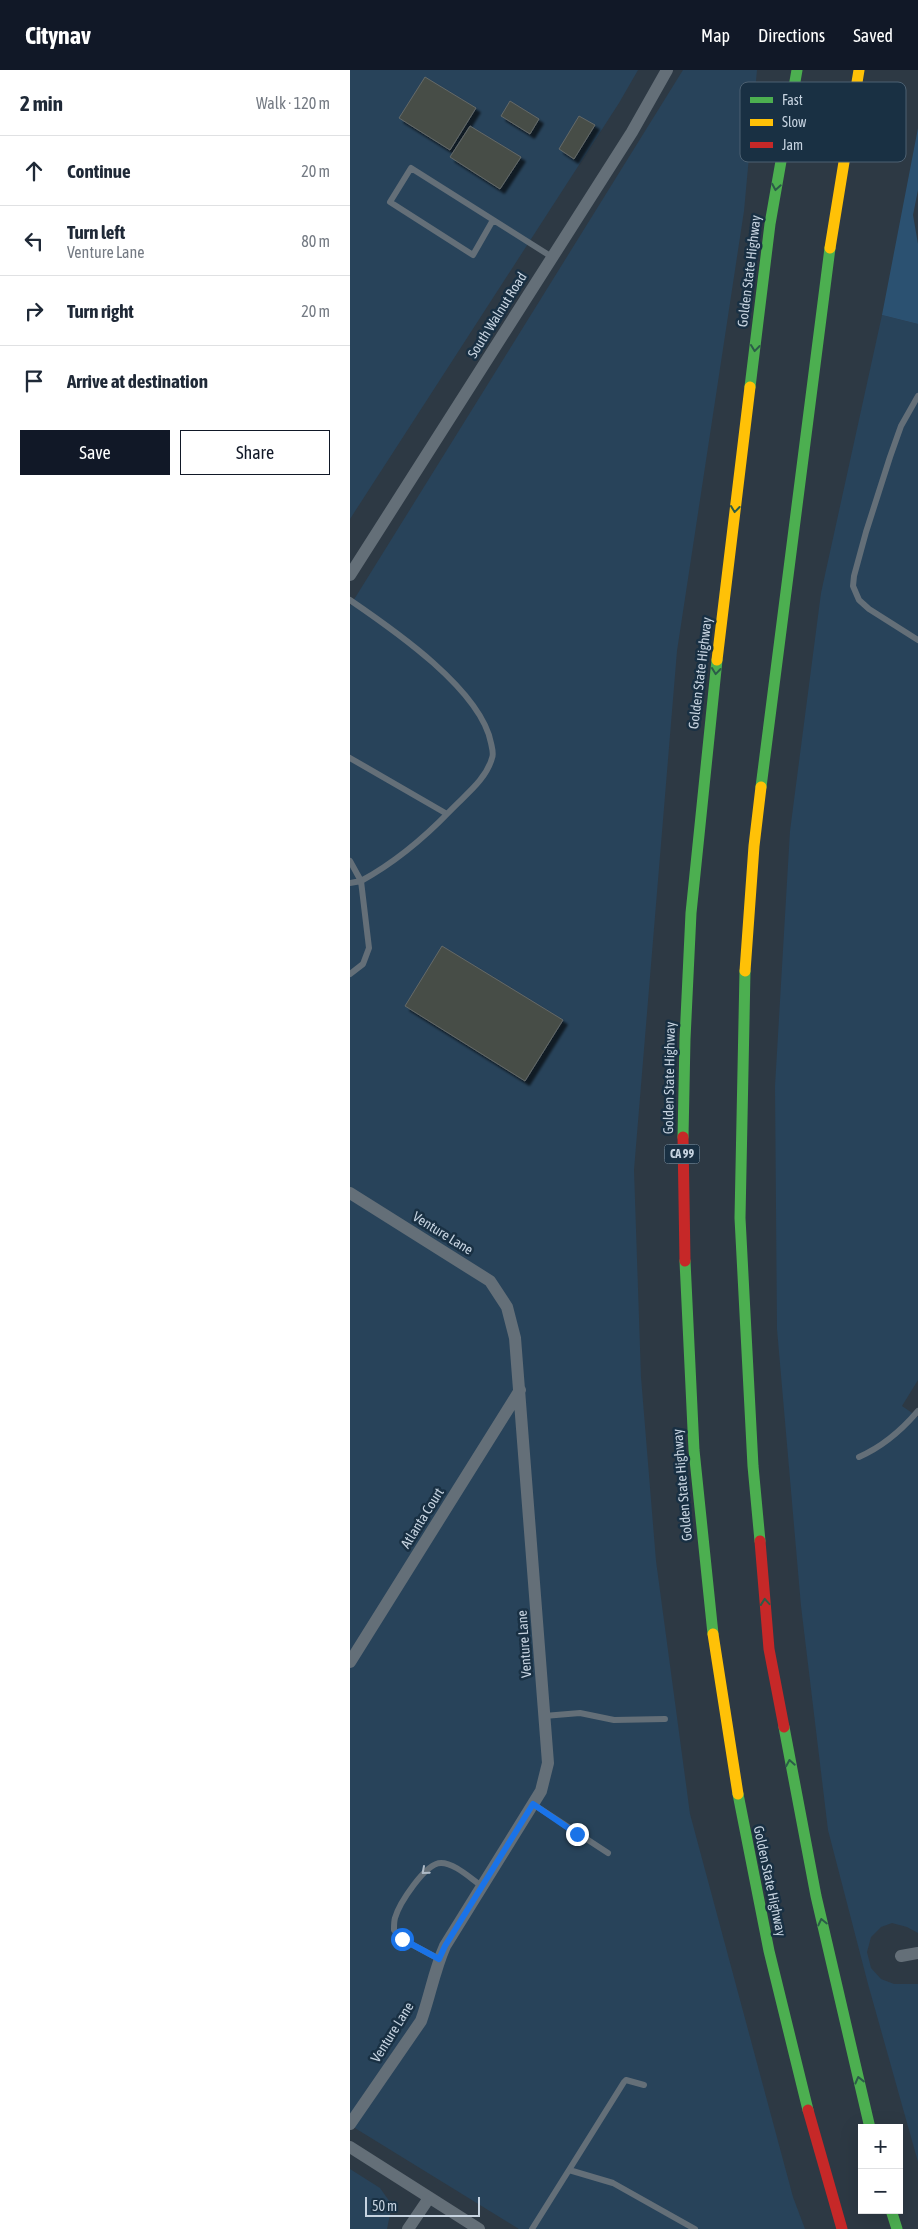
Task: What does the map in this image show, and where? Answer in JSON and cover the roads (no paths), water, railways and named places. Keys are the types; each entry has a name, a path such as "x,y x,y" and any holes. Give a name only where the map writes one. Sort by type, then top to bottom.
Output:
{"highway":[{"name":"Golden State Highway","path":"781,162 771,215 703,780 691,907 682,1161 684,1278 696,1478 716,1658 737,1793 775,1980 806,2103 842,2229"},
{"path":"843,162 834,212 755,837 745,970 740,1218 752,1466 769,1649 816,1896 869,2124"},
{"path":"891,2214 897,2229"}],"street":[{"name":"South Walnut Road","path":"350,574 632,132 667,70"},
{"name":"Venture Lane","path":"350,1193 490,1281 507,1307 516,1338 548,1763 541,1791 445,1946 439,1959 421,2021 350,2124"},
{"name":"Atlanta Court","path":"350,1662 520,1390"},
{"path":"901,1956 918,1953"},
{"path":"350,2147 479,2229"},
{"path":"408,2229 429,2198"}],"lane":[{"path":"493,220 473,255 390,202 411,168 552,257"},
{"path":"918,396 901,426 890,457 864,541 853,586 859,600 869,609 918,640"},
{"path":"350,600 413,644 477,710 489,735 493,756 486,774 423,838 378,872 361,881 350,883"},
{"path":"350,758 447,814"},
{"path":"350,861 361,881 369,948 363,964 350,974"},
{"path":"859,1457 875,1450 905,1427 918,1411"},
{"path":"544,1716 580,1713 614,1720 665,1719"},
{"path":"533,1804 608,1854"},
{"path":"439,1959 402,1939 394,1930 395,1918 420,1875 428,1867 441,1862 452,1866 482,1886"},
{"path":"532,2229 624,2082 626,2080 644,2085"},
{"path":"569,2170 613,2182 695,2229"}]}
